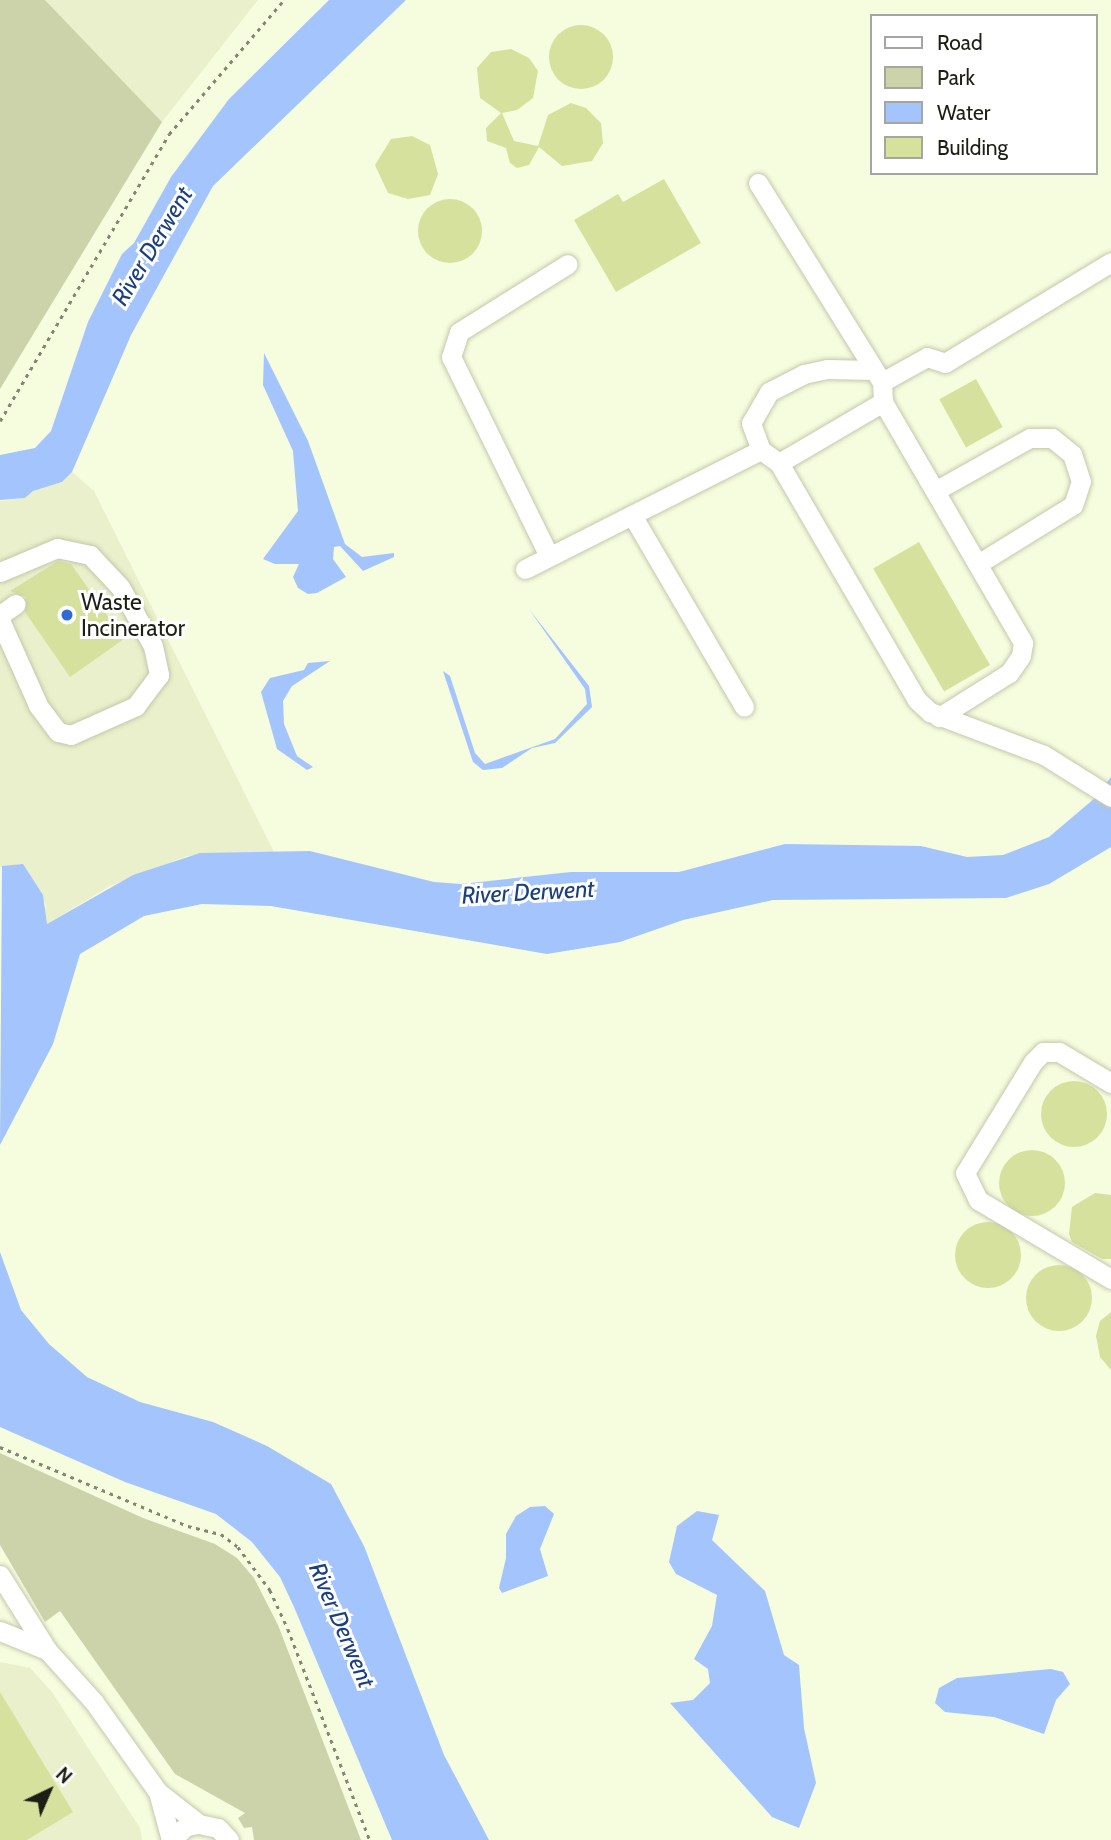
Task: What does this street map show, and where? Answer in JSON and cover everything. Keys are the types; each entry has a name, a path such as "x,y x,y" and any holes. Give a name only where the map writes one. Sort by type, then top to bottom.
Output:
{"street":[{"path":"758,183 880,385 935,491 1018,634 1021,656 1009,673 939,716"},
{"path":"779,463 880,385 927,357 945,363 1111,262"},
{"path":"549,556 451,357 459,332 568,264"},
{"path":"880,385 816,372 769,393 751,423 761,450 779,463 917,700 939,716 1044,755 1111,797"},
{"path":"935,491 1030,438 1052,438 1072,453 1082,481 1073,505 978,564"},
{"path":"525,569 761,450"},
{"path":"632,515 744,706"},
{"path":"0,572 57,548 90,555 120,587 153,646 159,675 136,706 71,735 58,732 38,705 5,613"},
{"path":"1111,1083 1059,1052 1043,1052 965,1173 978,1200 1111,1279"},
{"path":"0,1575 47,1650 94,1702 158,1792 199,1824"},
{"path":"0,1630 47,1650"},
{"path":"158,1792 172,1840 186,1826 199,1824 218,1828 229,1840"}],"path":[{"path":"0,421 169,134 284,0"},
{"path":"0,1447 188,1526 221,1534 238,1547 270,1590 288,1629 370,1840"}],"shaded area":[{"path":"45,0 258,0 162,122"},
{"path":"72,472 94,491 274,852 187,856 110,886 47,924 43,922 46,905 23,864 0,867 0,501 25,498 33,491 62,482"},
{"path":"0,1662 30,1668 52,1692 140,1828 142,1840 0,1840"}],"green space":[{"path":"0,0 45,0 162,122 0,389"},
{"path":"0,1453 143,1518 215,1544 237,1558 254,1578 278,1625 361,1840 254,1840 252,1827 244,1828 238,1818 245,1813 175,1774 60,1611 45,1622 0,1545"}],"water":[{"name":"River Derwent","path":"329,0 406,0 213,186 131,335 72,472 62,482 33,491 25,498 0,500 0,455 35,448 51,431 88,322 122,254 134,243 171,177 229,99"},
{"path":"264,353 308,441 345,544 362,557 394,553 394,557 363,571 340,546 334,547 333,559 346,577 317,593 308,594 298,588 293,577 299,564 275,564 263,559 298,511 293,451 263,385"},
{"path":"529,609 589,686 592,707 555,743 532,748 502,768 483,770 473,762 443,671 450,676 475,753 485,764 555,739 587,704 585,689"},
{"path":"330,661 292,686 283,701 284,724 297,756 313,767 307,770 277,749 261,692 270,678 304,670 308,663"},
{"name":"River Derwent","path":"1111,777 1111,847 1049,884 1006,898 773,900 683,920 620,942 547,954 271,906 202,904 144,916 80,954 53,1044 0,1145 2,866 23,864 43,895 47,924 133,875 200,853 310,851 434,882 461,884 571,872 679,872 785,844 921,846 967,857 1003,855 1049,837 1095,798"},
{"name":"River Derwent","path":"0,1252 21,1310 49,1344 87,1377 140,1402 213,1422 267,1446 331,1484 364,1546 444,1755 489,1840 392,1840 280,1577 252,1542 216,1514 125,1482 0,1427"},
{"path":"545,1506 554,1514 540,1549 548,1576 502,1593 499,1588 506,1558 506,1534 516,1516 530,1507"},
{"path":"697,1511 719,1515 712,1540 765,1591 784,1655 799,1665 804,1728 816,1783 799,1828 772,1817 670,1703 693,1700 710,1683 708,1669 694,1659 712,1626 717,1595 676,1574 669,1562 677,1526"},
{"path":"1051,1669 1063,1672 1070,1684 1056,1700 1044,1734 994,1717 945,1712 935,1703 939,1688 957,1678"}],"building":[{"path":"581,25 604,34 613,57 604,80 581,89 558,80 549,57 558,34"},
{"path":"511,49 529,58 538,71 533,98 517,110 502,113 514,141 538,146 548,115 571,103 586,108 601,123 603,143 592,161 562,166 539,147 529,165 517,168 510,163 506,148 487,141 486,128 501,113 480,98 477,68 491,52"},
{"path":"412,136 430,145 438,174 430,195 408,199 388,193 375,165 391,139"},
{"path":"664,179 701,243 616,292 574,220 618,194 623,202"},
{"path":"450,199 468,205 476,213 482,231 476,249 468,257 450,263 432,257 424,249 418,231 424,213 432,205"},
{"path":"976,379 1003,427 966,447 939,399"},
{"path":"919,542 990,665 944,691 873,568"},
{"name":"Waste Incinerator","path":"58,561 71,564 124,639 70,677 25,612 26,597 10,591"},
{"path":"1068,1081 1080,1081 1092,1086 1102,1096 1107,1114 1105,1127 1092,1142 1080,1147 1068,1147 1056,1142 1046,1132 1041,1120 1041,1108 1046,1096 1056,1086"},
{"path":"1032,1150 1045,1153 1055,1160 1062,1170 1065,1183 1062,1196 1055,1206 1045,1213 1032,1216 1019,1213 1009,1206 1002,1196 999,1183 1002,1170 1009,1160 1019,1153"},
{"path":"1095,1193 1111,1195 1111,1259 1102,1259 1072,1242 1069,1234 1072,1207"},
{"path":"988,1222 1001,1225 1011,1232 1018,1242 1021,1255 1018,1268 1011,1278 1001,1285 988,1288 975,1285 965,1278 958,1268 955,1255 958,1242 965,1232 975,1225"},
{"path":"1059,1265 1072,1268 1082,1275 1089,1285 1092,1298 1089,1311 1082,1321 1072,1328 1059,1331 1046,1328 1036,1321 1029,1311 1026,1298 1029,1285 1036,1275 1046,1268"},
{"path":"1111,1312 1111,1370 1100,1357 1096,1336 1100,1321"},
{"path":"0,1692 73,1812 27,1840 0,1840"}],"place":[{"name":"Waste Incinerator","path":"67,615"}]}
